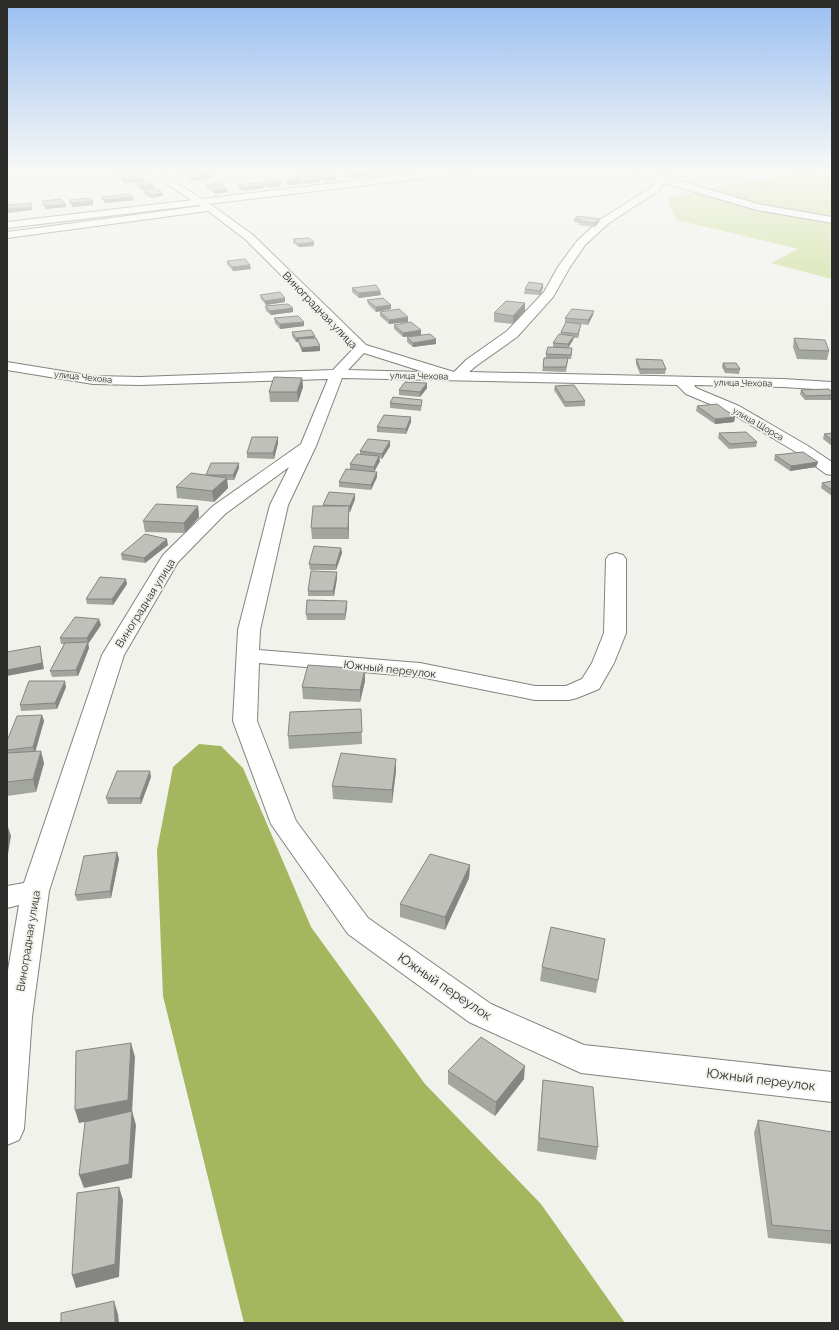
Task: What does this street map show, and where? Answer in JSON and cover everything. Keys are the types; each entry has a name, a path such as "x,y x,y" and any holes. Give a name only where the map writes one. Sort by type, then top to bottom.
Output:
{"street":[{"path":"7,235 33,231"},
{"name":"Виноградная улица","path":"7,1129 16,1017 35,891 113,655 170,559 219,510 308,446 337,374 361,348 240,231"},
{"path":"361,348 457,377 471,363 512,334 549,294 564,267 581,243 594,231"},
{"name":"улица Чехова","path":"7,366 93,380 140,381 337,374 783,383 832,386"},
{"name":"улица Щорса","path":"682,382 691,391 734,409 802,449 832,470"},
{"name":"Южный переулок","path":"308,446 279,505 249,630 245,720 284,824 358,926 480,1013 581,1059 832,1087"},
{"name":"Южный переулок","path":"248,656 420,670 535,693 569,693 591,684 603,663 615,633 616,559"},
{"path":"7,897 35,891"}],"green space":[{"path":"723,231 832,231 832,279 771,263 798,249"},
{"path":"199,744 221,746 243,768 311,927 425,1084 541,1204 625,1323 244,1323 163,996 157,850 173,767"}],"building":[{"path":"309,238 314,242 298,244 293,239"},
{"path":"245,259 250,265 232,267 227,261"},
{"path":"529,282 543,284 540,291 525,289"},
{"path":"376,285 380,291 359,293 352,288"},
{"path":"280,292 285,298 265,301 260,295"},
{"path":"383,298 391,305 376,307 367,300"},
{"path":"506,301 525,303 513,316 494,313"},
{"path":"288,304 293,308 270,311 265,306"},
{"path":"399,309 408,317 389,320 380,312"},
{"path":"572,309 594,311 588,320 565,318"},
{"path":"298,316 304,322 280,324 274,318"},
{"path":"411,322 421,330 403,333 394,325"},
{"path":"566,322 581,324 578,334 561,332"},
{"path":"311,330 315,336 296,338 292,332"},
{"path":"430,334 436,339 413,343 407,337"},
{"path":"559,334 574,336 568,344 553,343"},
{"path":"316,338 320,346 302,348 298,339"},
{"path":"794,338 825,340 829,351 799,350"},
{"path":"548,347 572,348 571,355 546,354"},
{"path":"544,358 568,358 566,367 543,367"},
{"path":"636,359 662,360 666,369 640,369"},
{"path":"723,363 736,363 740,369 726,369"},
{"path":"274,377 302,378 297,392 269,392"},
{"path":"405,382 427,383 420,392 399,390"},
{"path":"574,385 585,401 565,402 555,386"},
{"path":"829,389 832,392 832,395 806,396 801,390"},
{"path":"393,397 422,400 421,406 390,403"},
{"path":"717,404 735,417 715,419 697,406"},
{"path":"384,415 411,417 406,429 377,427"},
{"path":"746,432 757,442 730,444 719,433"},
{"path":"832,433 832,440 824,434"},
{"path":"252,437 278,437 273,453 247,453"},
{"path":"368,439 390,441 382,454 360,451"},
{"path":"803,452 818,462 791,466 775,455"},
{"path":"357,454 379,456 374,467 350,464"},
{"path":"211,463 239,463 233,475 206,475"},
{"path":"346,469 377,472 371,485 339,482"},
{"path":"191,473 227,478 212,491 176,487"},
{"path":"832,481 832,490 822,483"},
{"path":"329,492 355,494 350,506 323,505"},
{"path":"156,504 198,506 184,523 143,521"},
{"path":"313,506 349,506 348,528 311,528"},
{"path":"145,534 167,539 144,558 121,554"},
{"path":"314,546 341,548 336,565 309,564"},
{"path":"311,571 337,572 333,591 308,591"},
{"path":"100,577 126,579 112,599 86,599"},
{"path":"307,600 347,601 345,614 306,614"},
{"path":"75,617 99,619 87,638 60,638"},
{"path":"88,642 76,670 50,671 65,643"},
{"path":"40,646 42,663 7,670 7,652"},
{"path":"308,665 365,669 360,690 302,687"},
{"path":"29,681 65,681 55,703 20,705"},
{"path":"361,709 362,732 288,736 290,712"},
{"path":"42,715 33,747 7,750 7,741 17,716"},
{"path":"41,751 33,779 7,782 7,753"},
{"path":"341,753 396,759 392,790 332,786"},
{"path":"117,771 150,771 140,798 106,798"},
{"path":"117,852 110,891 75,895 84,856"},
{"path":"430,854 470,865 445,917 400,904"},
{"path":"551,927 605,939 598,980 542,967"},
{"path":"481,1037 525,1066 496,1102 448,1071"},
{"path":"131,1043 128,1100 75,1110 76,1051"},
{"path":"543,1080 593,1087 598,1147 539,1138"},
{"path":"132,1111 129,1164 79,1175 85,1122"},
{"path":"758,1120 832,1132 832,1231 772,1225"},
{"path":"119,1187 115,1264 72,1275 77,1193"},
{"path":"114,1301 115,1323 61,1323 61,1313"}]}
